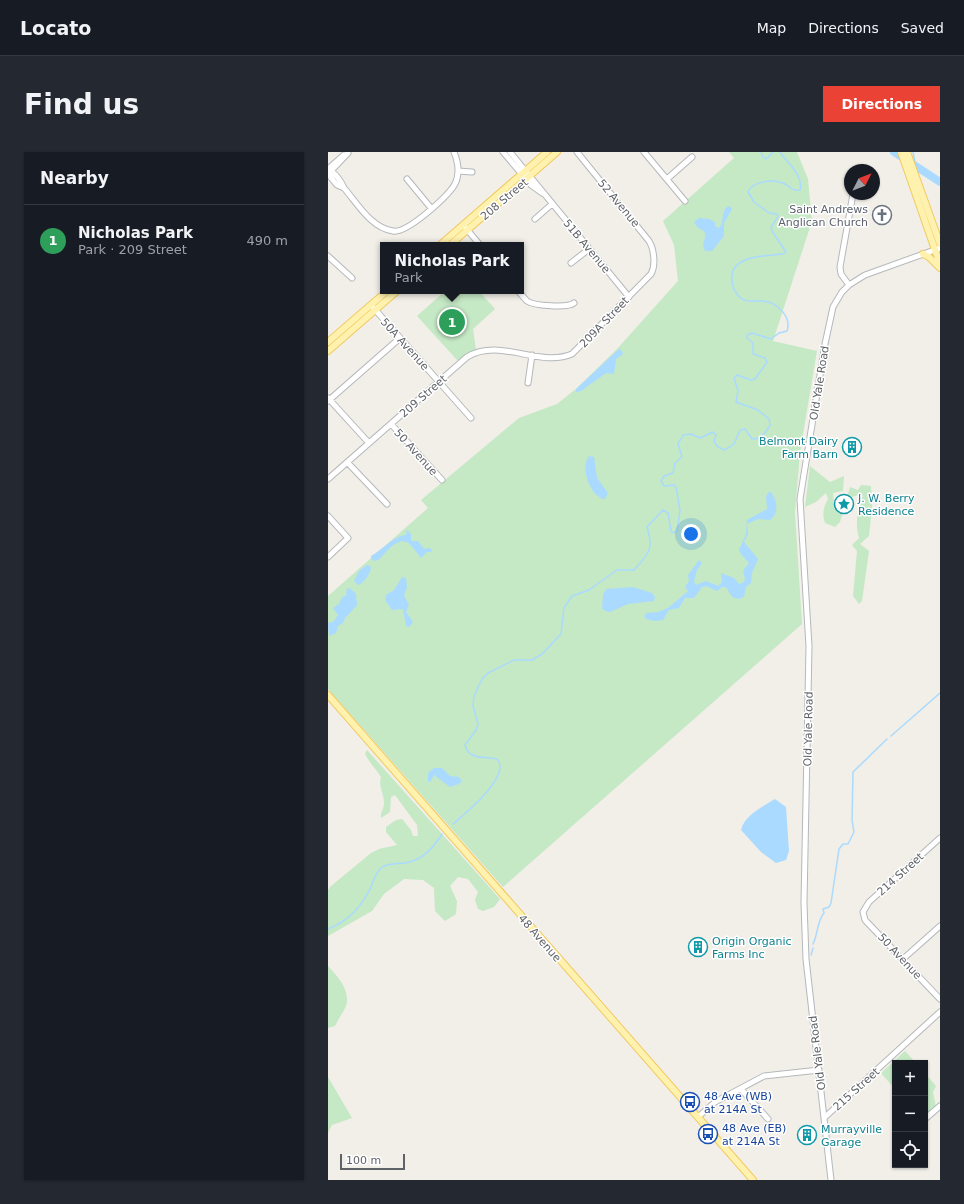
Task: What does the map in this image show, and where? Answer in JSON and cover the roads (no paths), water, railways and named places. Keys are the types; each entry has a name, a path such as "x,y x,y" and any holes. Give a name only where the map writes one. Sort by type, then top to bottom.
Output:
{"main road":[{"name":"208 Street","path":"452,242 465,227 546,152"},
{"name":"208 Street","path":"444,242 529,178 558,152"},
{"path":"901,152 938,249 940,264"},
{"path":"908,154 940,244"},
{"path":"923,254 930,257 940,268"},
{"path":"328,351 373,308 385,294"},
{"path":"329,339 393,294"},
{"name":"48 Avenue","path":"328,696 753,1180"}],"street":[{"path":"349,152 329,171 337,185 344,188 373,222 395,232 418,220 446,197 456,183 458,165 454,152"},
{"name":"51B Avenue","path":"503,152 524,172"},
{"name":"51B Avenue","path":"510,152 524,172 545,195 629,297"},
{"name":"52 Avenue","path":"577,152 647,238 652,248 654,257"},
{"path":"644,152 685,201"},
{"path":"667,179 692,157"},
{"path":"458,171 472,172"},
{"path":"407,179 432,208"},
{"path":"849,285 841,274 840,267 852,200"},
{"path":"535,219 552,204"},
{"path":"465,227 478,242"},
{"path":"572,263 589,248"},
{"name":"Old Yale Road","path":"831,1180 806,959 804,903 809,646 800,499 825,344 833,307 842,292 849,285 865,275 938,249"},
{"path":"328,256 352,278"},
{"name":"209A Street","path":"532,355 558,358 572,354 629,297 652,271 654,257"},
{"path":"521,294 525,299 531,302 566,307 574,303"},
{"name":"50A Avenue","path":"373,308 471,418"},
{"path":"369,443 328,399 400,338"},
{"name":"209 Street","path":"328,479 467,357 481,351 497,350 532,355"},
{"path":"528,382 532,355"},
{"name":"50 Avenue","path":"391,424 442,480"},
{"path":"347,462 387,504"},
{"path":"328,516 348,538 328,556"},
{"name":"214 Street","path":"863,912 869,902 940,838"},
{"name":"50 Avenue","path":"863,912 866,920 940,999"},
{"path":"903,960 940,926"},
{"name":"215 Street","path":"824,1118 940,1012"},
{"path":"698,1117 715,1102 764,1076 819,1070"},
{"path":"741,1089 768,1119"},
{"path":"928,1116 940,1106"}],"water":[{"path":"729,206 732,209 724,223 724,236 712,251 705,251 703,245 705,232 699,229 694,222 699,218 709,219 715,222 715,226 719,228 722,223 724,210"},
{"path":"619,349 623,354 616,359 614,374 606,373 581,391 576,392 576,389"},
{"path":"589,456 594,457 597,478 608,493 605,499 595,493 588,481 586,474 586,461"},
{"path":"770,491 776,502 776,510 773,517 770,520 758,519 747,524 748,534 744,542 758,559 752,573 751,583 746,587 744,597 738,599 732,597 726,587 722,587 717,591 706,586 702,587 694,598 685,598 679,608 669,610 663,620 655,621 646,619 644,616 647,613 658,612 668,608 688,591 685,587 689,581 688,575 699,560 702,563 697,570 694,582 696,585 706,581 718,586 722,582 721,573 734,578 739,584 744,582 745,579 743,571 749,563 739,550 746,534 747,520 767,509 766,496"},
{"path":"407,530 411,534 411,541 418,541 424,549 430,548 432,551 427,552 421,558 409,543 402,541 389,549 378,560 375,561 371,559 371,556 397,537 406,535 407,532 405,532"},
{"path":"367,565 371,567 370,572 358,585 354,581 359,571"},
{"path":"402,577 406,578 407,587 404,595 409,605 406,612 413,622 409,627 406,626 403,609 392,610 385,600 386,595 394,590"},
{"path":"633,587 652,593 655,597 654,601 628,604 610,612 605,611 602,608 603,595 606,589"},
{"path":"347,588 351,589 356,594 357,605 345,618 343,623 338,626 336,633 329,636 328,623 333,622 338,615 333,608 339,604 342,597 346,596"},
{"path":"434,768 442,768 450,776 459,777 462,781 459,784 450,787 434,775 431,781 428,782 428,773"},
{"path":"775,799 786,807 789,851 786,860 776,863 761,852 741,830 746,820 750,816"}],"waterway":[{"path":"761,152 763,157 766,159 773,152"},
{"path":"453,824 485,794 493,784 500,766 497,759 478,757 470,754 465,745 476,730 478,724 473,706 474,696 482,679 488,673 514,660 532,660 542,654 561,634 564,608 572,596 589,590 617,570 634,570 649,551 650,541 647,527 663,510 668,513 671,531 674,533 677,531 680,511 676,487 674,485 664,486 661,481 664,476 673,473 675,463 682,457 678,444 683,435 691,434 700,438 713,432 716,435 714,442 718,447 725,450 734,444 740,430 745,429 752,439 755,439 763,435 770,425 769,419 758,410 736,402 738,391 734,378 737,375 751,380 755,379 767,362 765,358 753,354 753,343 747,338 747,335 752,333 771,339 779,333 787,331 787,321 782,311 773,304 763,301 750,301 742,299 735,291 732,280 733,272 736,266 742,261 750,258 783,254 786,252 772,231 771,227 778,217 777,214 769,213 754,202 748,192 754,185 769,181 779,182 795,190 800,190 800,179 780,152"},
{"path":"894,152 940,182"},
{"path":"913,152 916,168"},
{"path":"891,736 940,693"},
{"path":"813,944 820,920 824,913 823,909 829,907 831,903 839,849 843,844 848,844 854,832 852,820 853,772 887,739"},
{"path":"328,929 342,922 359,907 371,887 376,875 383,866 405,863 417,859 427,853 442,834"},
{"path":"811,955 813,948"}],"place":[{"name":"Saint Andrews Anglican Church","path":"882,215"},
{"name":"Nicholas Park","path":"452,322"},
{"name":"Belmont Dairy Farm Barn","path":"852,447"},
{"name":"J. W. Berry Residence","path":"844,504"},
{"name":"Origin Organic Farms Inc","path":"698,947"},
{"name":"48 Ave (WB) at 214A St","path":"690,1102"},
{"name":"48 Ave (EB) at 214A St","path":"708,1134"},
{"name":"Murrayville Garage","path":"807,1135"}]}
